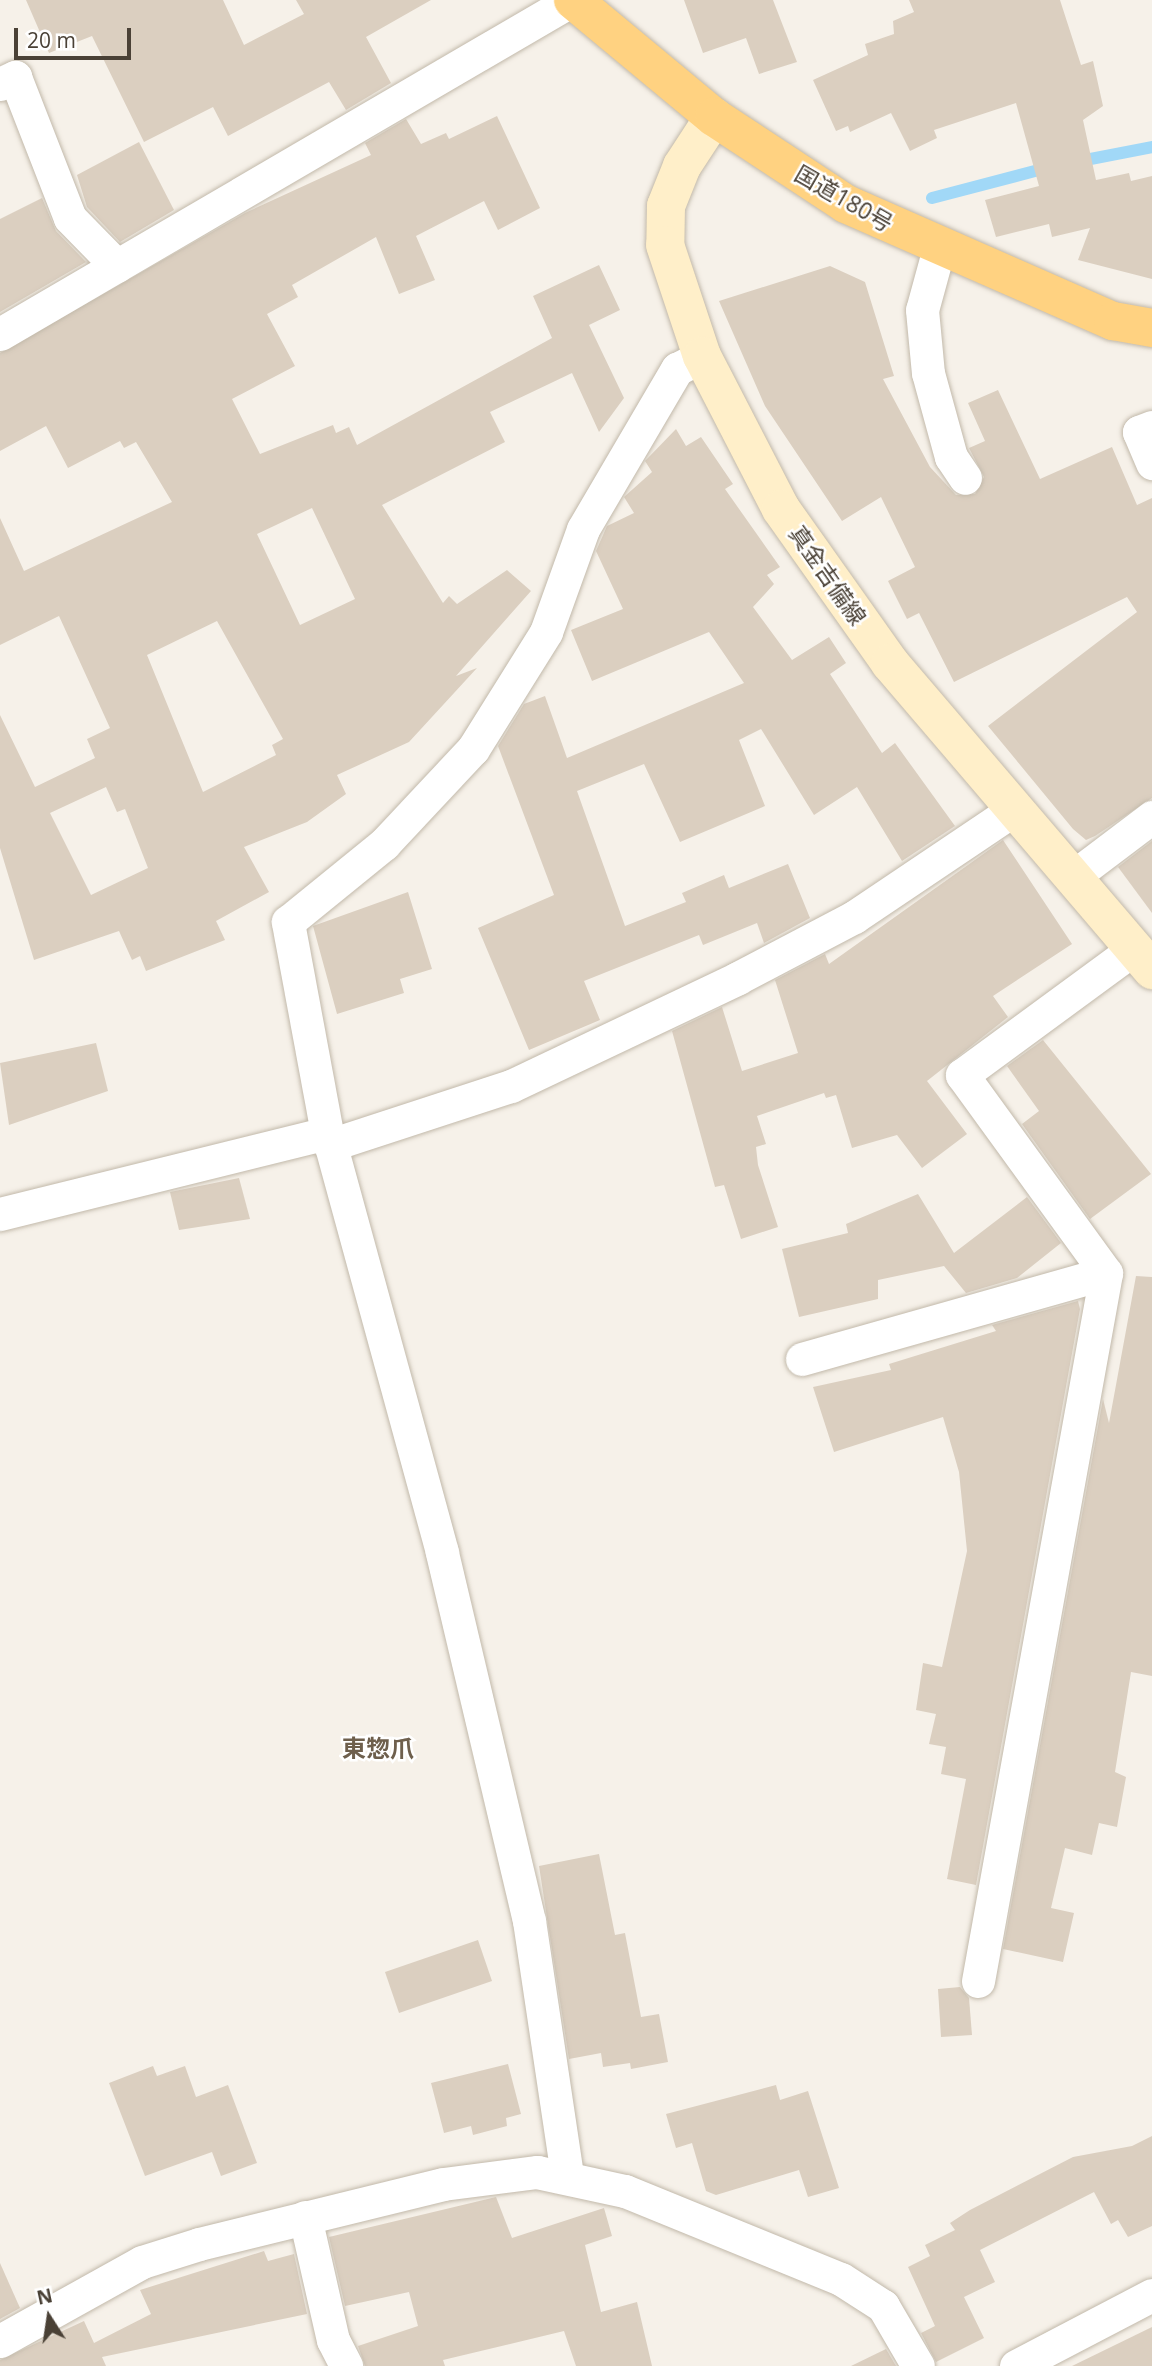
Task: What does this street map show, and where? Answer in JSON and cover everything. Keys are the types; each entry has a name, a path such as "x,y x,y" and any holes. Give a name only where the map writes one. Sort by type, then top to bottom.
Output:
{"highway":[{"name":"国道180号","path":"572,0 714,117 845,204 939,248 1113,321 1152,328"}],"main road":[{"name":"真金吉備線","path":"714,117 682,166 666,206 665,245 702,356 781,509 890,663 1144,959"}],"street":[{"path":"0,334 572,0"},
{"path":"0,83 15,77 70,218 117,266"},
{"path":"939,248 922,310 928,373 951,457 965,478"},
{"path":"568,2175 529,1922 442,1552 328,1139 288,922 384,844 473,749 546,632 583,529 677,369 702,356"},
{"path":"1152,427 1139,432 1152,463"},
{"path":"0,1214 328,1139 511,1086 738,978 854,917 1016,808"},
{"path":"1074,876 1152,817"},
{"path":"978,1981 1106,1273 962,1075 1144,959"},
{"path":"802,1359 1106,1273"},
{"path":"0,2341 142,2262 305,2217 503,2173 568,2175 649,2201 862,2290 898,2323 918,2366"},
{"path":"305,2217 334,2340 346,2366"},
{"path":"1016,2366 1152,2295"}],"building":[{"path":"26,0 223,0 244,45 304,14 296,0 431,0 366,37 391,83 346,110 329,82 228,136 213,107 144,142 92,36 49,53"},
{"path":"684,0 773,0 797,62 759,74 746,38 703,53"},
{"path":"909,0 1060,0 1081,65 1093,61 1103,106 1083,120 1096,180 1129,173 1131,181 1152,176 1152,279 1078,260 1090,228 1052,237 1049,224 996,237 985,200 1039,186 1016,103 934,130 937,138 910,151 891,113 850,132 848,126 836,131 813,80 868,55 865,44 894,34 893,21 914,12"},
{"path":"497,116 540,208 498,230 484,201 416,236 435,280 399,294 376,237 292,285 298,297 267,314 295,366 232,399 260,454 333,425 336,433 349,427 357,445 552,338 533,296 599,265 620,310 589,325 624,398 599,432 572,373 490,412 505,442 382,505 443,603 449,596 457,604 507,570 531,591 456,676 477,668 409,742 337,775 346,794 307,822 244,847 269,892 216,921 225,940 146,971 140,956 132,960 119,931 34,960 0,848 0,715 35,787 95,758 87,739 110,728 59,616 0,645 0,518 24,571 172,502 136,442 124,448 120,441 68,468 46,426 0,451 0,353 245,213 371,155 365,143 406,119 421,144 446,133 449,139","holes":["312,508 355,599 300,625 257,534","217,621 283,739 272,745 276,755 203,792 147,655","106,787 117,812 125,809 148,868 91,895 50,813"]},
{"path":"139,142 174,210 120,242 87,207 77,175"},
{"path":"42,198 56,231 86,262 0,312 0,219"},
{"path":"830,266 865,282 894,376 883,379 930,467 956,495 975,494 984,477 969,448 985,441 968,403 998,390 1040,479 1112,447 1137,505 1152,498 1152,798 1095,836 1086,840 1073,829 988,726 1137,612 1127,597 954,682 919,613 907,619 888,581 915,567 881,497 842,521 765,406 719,301"},
{"path":"676,429 686,446 701,437 733,484 725,489 780,567 767,575 774,584 753,607 792,660 829,637 846,663 830,674 882,753 895,743 955,826 902,861 857,787 814,815 761,729 739,740 765,806 680,842 644,764 577,791 625,926 686,902 682,893 724,875 729,888 788,864 810,918 764,943 757,923 703,945 699,935 584,981 600,1020 529,1050 478,928 554,895 498,746 524,704 545,696 567,758 744,683 709,632 592,681 571,630 623,609 596,551 607,526 634,513 624,497 652,472 645,461"},
{"path":"1003,840 1072,944 993,996 1008,1017 927,1081 967,1134 922,1168 897,1135 852,1148 836,1095 826,1098 824,1093 757,1116 766,1144 756,1147 758,1165 778,1227 741,1239 724,1185 715,1187 672,1031 722,1007 742,1071 798,1053 775,980 825,954 829,964"},
{"path":"1152,841 1152,913 1118,867"},
{"path":"408,892 432,969 400,979 404,993 337,1014 313,926"},
{"path":"1043,1040 1151,1174 1090,1219 1022,1124 1039,1111 1007,1066"},
{"path":"96,1043 108,1091 9,1125 0,1063"},
{"path":"239,1178 250,1219 179,1230 170,1192"},
{"path":"918,1194 954,1253 1027,1197 1061,1243 1017,1278 966,1293 944,1266 878,1280 878,1299 799,1317 782,1249 848,1233 846,1224"},
{"path":"1136,1276 1152,1277 1152,1676 1131,1672 1115,1772 1126,1777 1117,1827 1099,1823 1092,1855 1065,1848 1051,1908 1074,1913 1063,1962 1003,1949 1103,1399 1109,1423"},
{"path":"1078,1301 1080,1309 976,1885 947,1879 966,1779 941,1774 946,1747 929,1744 936,1714 916,1710 923,1663 942,1667 967,1551 959,1472 943,1417 834,1452 813,1387 891,1370 889,1364 996,1331 992,1325"},
{"path":"599,1854 615,1935 625,1933 641,2017 659,2014 668,2062 631,2069 630,2063 603,2067 601,2053 569,2059 539,1866"},
{"path":"478,1940 492,1981 399,2013 385,1972"},
{"path":"960,1987 969,1998 972,2035 941,2037 938,1989"},
{"path":"508,2064 521,2114 506,2118 507,2126 473,2135 471,2126 444,2133 431,2083"},
{"path":"153,2066 157,2076 185,2066 196,2097 228,2085 257,2163 221,2176 212,2152 145,2176 109,2083"},
{"path":"776,2085 780,2100 808,2091 839,2188 808,2197 799,2170 716,2195 706,2191 692,2143 676,2148 666,2114"},
{"path":"1152,2136 1152,2226 1128,2237 1118,2220 1111,2224 1094,2192 980,2250 995,2282 964,2297 984,2338 936,2362 921,2333 935,2326 908,2267 930,2256 925,2245 955,2230 950,2223 970,2210 1073,2157 1132,2146"},
{"path":"496,2197 512,2238 604,2208 612,2236 585,2245 601,2312 637,2302 652,2366 576,2366 564,2331 443,2360 445,2366 365,2366 358,2346 418,2326 409,2292 345,2306 329,2237"},
{"path":"264,2251 268,2261 294,2254 307,2314 102,2357 106,2366 0,2366 0,2360 84,2321 94,2343 151,2314 140,2290"},
{"path":"0,2263 20,2308 0,2319"},
{"path":"1152,2327 1152,2366 1072,2366"},
{"path":"886,2349 896,2366 851,2366"}],"waterway":[{"path":"1075,162 1152,147"},
{"path":"932,198 1050,167"}],"district":[{"name":"東惣爪","path":"378,1748"}]}
